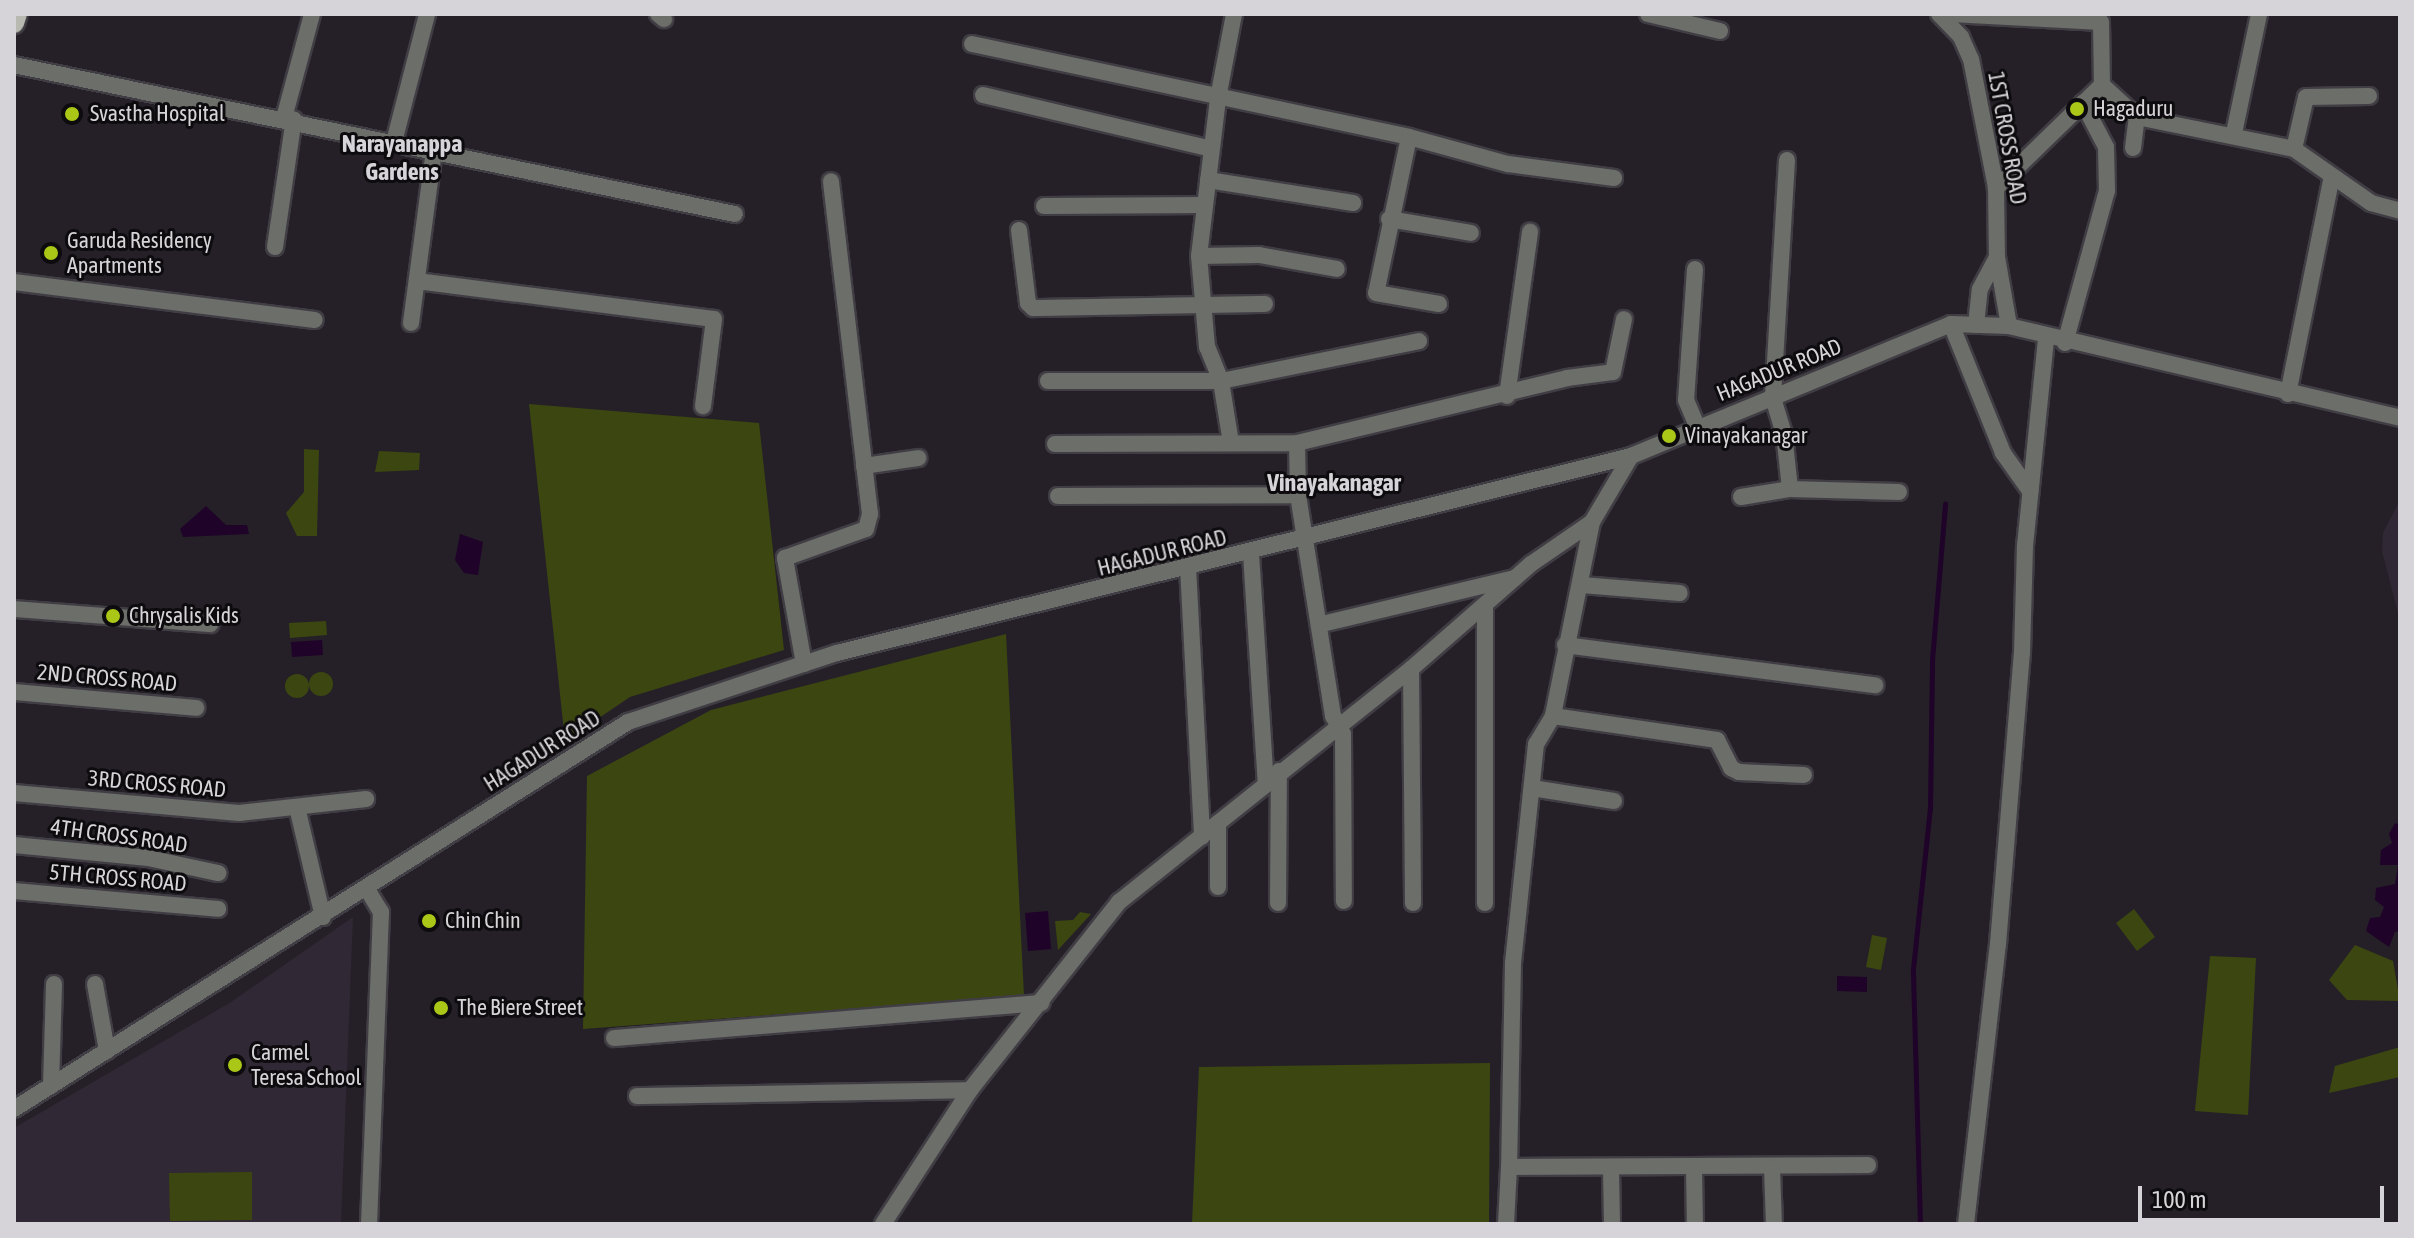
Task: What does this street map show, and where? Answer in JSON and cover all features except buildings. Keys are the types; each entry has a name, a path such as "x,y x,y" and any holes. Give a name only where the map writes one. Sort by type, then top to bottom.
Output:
{"main road":[{"path":"14,23 17,14"}],"street":[{"path":"275,247 289,118 312,14"},
{"path":"394,142 427,14"},
{"path":"1231,443 1221,381 1207,347 1199,256 1218,98 1234,14"},
{"path":"1648,14 1720,31"},
{"name":"1ST CROSS ROAD","path":"1939,14 1961,37 1971,59 1996,188 1997,257 2009,326"},
{"path":"1951,14 2103,18 2102,85 1996,188"},
{"path":"2234,133 2259,14"},
{"path":"972,44 1409,137 1508,164 1614,178"},
{"path":"14,65 289,118 735,214"},
{"path":"2102,85 2137,117 2234,133 2294,149 2371,203 2400,211"},
{"path":"983,95 1211,149"},
{"path":"2294,149 2306,97 2369,96"},
{"path":"2065,343 2107,191 2106,147 2083,103"},
{"path":"2133,148 2137,117"},
{"path":"1409,137 1389,219 1376,293 1439,304"},
{"path":"411,323 434,150"},
{"path":"1787,160 1773,398 1784,433 1790,489"},
{"path":"2288,394 2332,176"},
{"path":"1208,180 1353,203"},
{"path":"804,664 785,558 866,529 870,514 831,181"},
{"path":"1044,206 1205,205"},
{"path":"1389,219 1471,233"},
{"path":"1019,230 1028,303 1033,308 1204,308 1265,304"},
{"path":"1507,396 1530,232"},
{"path":"1199,256 1259,255 1337,269"},
{"path":"1976,325 1980,289 1997,257"},
{"path":"1695,269 1686,400 1697,426"},
{"path":"417,281 714,319 703,406"},
{"path":"14,282 315,320"},
{"path":"1055,444 1297,443 1507,396 1567,378 1613,372 1624,319"},
{"path":"1951,324 2003,453 2030,491"},
{"name":"HAGADUR ROAD","path":"14,1109 628,722 804,664 1188,567 1306,541 1631,456 1697,426 1951,324 2009,326 2065,343 2400,418"},
{"path":"1966,1224 1998,944 2030,491 2046,338"},
{"path":"1048,381 1221,381 1419,341"},
{"path":"1297,443 1298,495 1338,724 1343,734 1344,901"},
{"path":"1506,1224 1513,963 1536,744 1553,716 1565,645 1582,585 1592,522 1631,456"},
{"path":"864,466 918,458"},
{"path":"1741,497 1790,489 1899,492"},
{"path":"1058,496 1298,495"},
{"path":"883,1224 970,1090 1119,902 1279,771 1411,669 1516,578 1592,522"},
{"path":"1251,554 1266,784"},
{"path":"1188,567 1202,837"},
{"path":"1322,624 1516,578"},
{"path":"1582,585 1680,593"},
{"path":"1485,606 1485,903"},
{"path":"14,609 210,624"},
{"path":"1565,645 1875,685"},
{"path":"1411,669 1413,903"},
{"name":"2ND CROSS ROAD","path":"14,692 196,708"},
{"path":"1553,716 1717,740 1731,768 1739,772 1804,775"},
{"path":"1278,903 1279,771"},
{"path":"1532,788 1614,801"},
{"name":"3RD CROSS ROAD","path":"14,793 239,813 366,799"},
{"path":"297,807 323,917"},
{"path":"1218,823 1218,887"},
{"name":"4TH CROSS ROAD","path":"14,845 148,858 218,873"},
{"path":"367,889 381,912 369,1224"},
{"name":"5TH CROSS ROAD","path":"14,891 218,909"},
{"path":"51,1086 54,984"},
{"path":"95,984 107,1051"},
{"path":"614,1038 1042,1003"},
{"path":"637,1096 970,1090"},
{"path":"1509,1167 1611,1170 1868,1165"},
{"path":"1772,1168 1774,1224"},
{"path":"1694,1169 1695,1224"},
{"path":"1611,1170 1612,1224"}],"shaded area":[{"path":"2400,500 2400,621 2382,551 2383,533"},
{"path":"206,506 226,525 247,525 249,534 183,537 180,529"},
{"path":"460,534 483,542 478,575 464,573 455,560"},
{"path":"322,640 323,655 292,657 291,642"},
{"path":"2395,823 2400,825 2400,931 2395,932 2389,947 2366,931 2370,918 2380,917 2384,907 2375,900 2376,888 2395,884 2398,865 2380,865 2381,850 2392,843 2389,834"},
{"path":"1048,911 1051,949 1028,951 1025,913"},
{"name":"Carmel Teresa School","path":"353,917 341,1224 14,1224 14,1128 231,1002"},
{"path":"1837,976 1867,977 1867,992 1837,991"}],"green space":[{"path":"529,404 759,423 784,650 630,697 565,741"},
{"path":"304,449 319,450 317,536 297,536 286,513 304,492"},
{"path":"379,451 420,453 419,470 375,472"},
{"path":"326,621 327,635 290,638 289,623"},
{"path":"1006,634 1024,996 583,1029 587,776 711,710"},
{"path":"321,672 329,676 333,684 329,692 321,696 313,692 309,684 313,676"},
{"path":"297,674 306,677 309,686 306,695 297,698 288,695 285,686 288,677"},
{"path":"2134,909 2155,937 2137,951 2116,923"},
{"path":"1080,912 1091,914 1058,950 1055,921 1073,920"},
{"path":"1872,935 1887,938 1881,970 1866,967"},
{"path":"2355,945 2393,961 2400,1001 2347,1000 2329,980"},
{"path":"2210,956 2256,958 2248,1115 2195,1111"},
{"path":"2400,1047 2400,1077 2329,1093 2335,1066"},
{"path":"1490,1063 1489,1224 1192,1224 1199,1067"},
{"path":"252,1172 252,1220 170,1221 169,1173"}],"waterway":[{"path":"1920,1224 1913,969 1930,808 1932,660 1945,504"}],"place":[{"name":"Hagaduru","path":"2077,109"},
{"name":"Svastha Hospital","path":"72,114"},
{"name":"Garuda Residency Apartments","path":"51,253"},
{"name":"Vinayakanagar","path":"1669,436"},
{"name":"Chrysalis Kids","path":"113,616"},
{"name":"Chin Chin","path":"429,921"},
{"name":"The Biere Street","path":"441,1008"},
{"name":"Carmel Teresa School","path":"235,1065"}],"district":[{"name":"Narayanappa Gardens","path":"402,158"},
{"name":"Vinayakanagar","path":"1334,483"}]}
